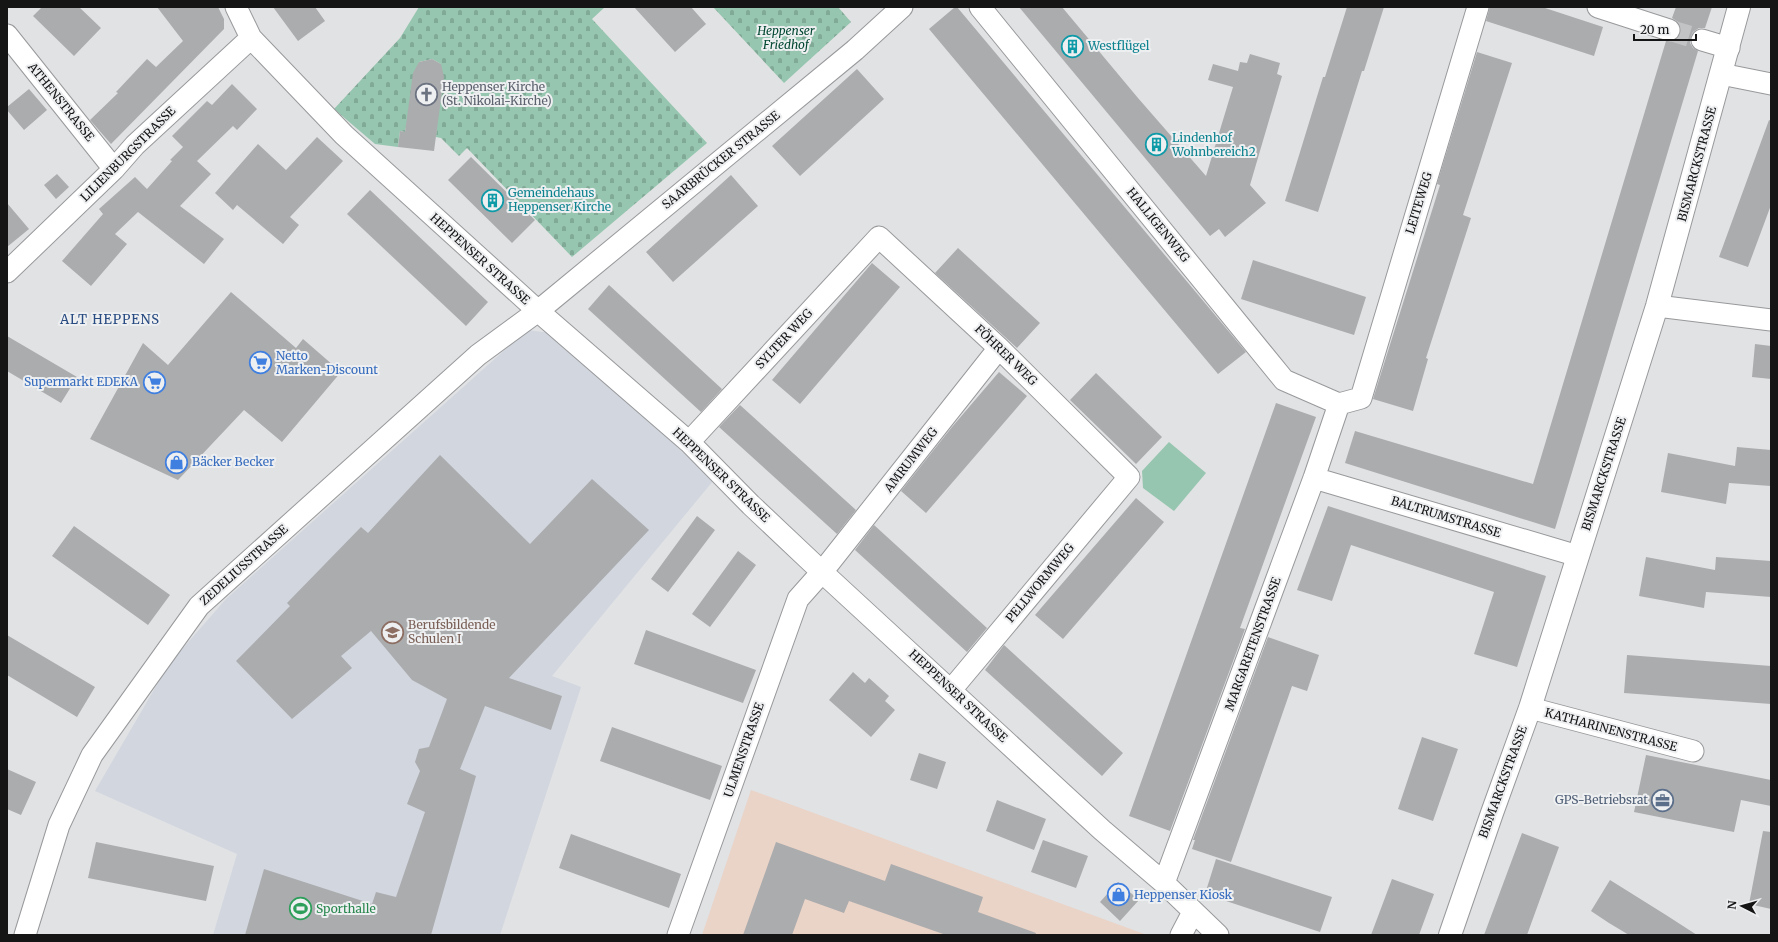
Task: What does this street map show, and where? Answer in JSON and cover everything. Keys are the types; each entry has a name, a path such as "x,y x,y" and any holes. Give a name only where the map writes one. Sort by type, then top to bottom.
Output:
{"main road":[{"name":"BISMARCKSTRASSE","path":"1450,935 1530,708 1657,306 1739,7"}],"street":[{"name":"HEPPENSER STRASSE","path":"236,7 251,38 344,135 538,312 689,442 751,505 822,572 1102,830 1164,883 1218,935"},
{"name":"SAARBRÜCKER STRASSE","path":"538,312 855,50 902,7"},
{"name":"HALLIGENWEG","path":"980,7 1284,380 1339,404"},
{"name":"LEITEWEG","path":"1339,404 1361,398 1478,7"},
{"path":"1598,7 1669,30"},
{"name":"ATHENSTRASSE","path":"7,35 114,169"},
{"name":"LILIENBURGSTRASSE","path":"7,272 114,169 135,145 251,38"},
{"path":"1702,40 1729,48"},
{"path":"1721,74 1771,84"},
{"name":"FÖHRER WEG","path":"879,236 999,348 1130,477"},
{"name":"SYLTER WEG","path":"689,442 879,236"},
{"path":"1657,306 1771,320"},
{"name":"ZEDELIUSSTRASSE","path":"25,935 59,825 92,754 198,606 478,355 538,312"},
{"name":"AMRUMWEG","path":"822,572 999,348"},
{"name":"MARGARETENSTRASSE","path":"1164,883 1314,478 1339,404"},
{"name":"PELLWORMWEG","path":"951,690 1130,477"},
{"name":"BALTRUMSTRASSE","path":"1314,478 1578,556"},
{"name":"ULMENSTRASSE","path":"678,935 798,599 822,572"},
{"name":"KATHARINENSTRASSE","path":"1530,708 1693,752"},
{"path":"1181,935 1193,912"}],"shaded area":[{"name":"Berufsbildende Schulen I","path":"527,330 558,334 713,481 552,676 581,687 500,935 213,935 237,854 95,791 169,664 226,599"},
{"path":"751,790 1147,935 702,935"}],"green space":[{"path":"419,7 605,7 592,19 707,143 572,257 467,148 459,156 441,138 436,137 441,64 432,59 419,62 405,132 400,131 398,147 375,144 334,109 400,38"},
{"name":"Heppenser Friedhof","path":"713,7 838,7 851,22 784,83"},
{"path":"1169,442 1206,473 1174,511 1143,488 1142,471"}],"building":[{"path":"42,7 79,7 101,28 74,56 33,16"},
{"path":"157,7 218,7 224,19 224,29 111,144 90,120 118,93 116,92 147,59 156,67 183,41"},
{"path":"273,7 315,7 325,21 298,41"},
{"path":"634,7 691,7 706,24 675,52"},
{"path":"955,7 957,7 1246,352 1218,374 929,29"},
{"name":"Lindenhof Wohnbereich2","path":"1019,7 1062,7 1206,176 1233,87 1208,80 1213,64 1238,71 1240,62 1247,63 1250,54 1280,63 1277,74 1282,76 1250,185 1266,203 1225,237 1219,229 1210,236"},
{"path":"1347,7 1384,7 1364,71 1362,71 1318,212 1285,201 1323,77 1325,77"},
{"path":"1490,7 1542,7 1603,27 1594,56 1486,21"},
{"path":"1676,7 1712,7 1705,28 1699,28 1693,32 1691,36 1690,43 1693,48 1698,51 1555,529 1345,463 1355,431 1533,484 1666,41 1671,42 1677,39 1680,33 1681,28 1678,22 1672,18"},
{"path":"1477,52 1512,63 1463,215 1471,218 1426,358 1428,359 1413,411 1373,399 1440,185 1437,184"},
{"name":"Heppenser Kirche (St. Nikolai-Kirche)","path":"432,59 441,64 444,77 434,151 398,147 400,131 405,132 413,73 419,62"},
{"path":"857,69 884,99 800,176 772,146"},
{"path":"232,84 257,109 237,130 233,126 197,161 211,174 180,206 224,239 204,264 138,212 115,234 127,244 91,286 62,261 103,214 99,209 135,177 147,189 172,161 170,160 183,147 172,136 207,101 212,105"},
{"path":"29,89 47,110 24,130 7,110 7,107"},
{"path":"1769,120 1771,121 1771,205 1748,267 1719,257"},
{"path":"317,137 343,161 290,217 299,225 283,244 237,205 233,210 215,193 258,144 286,170"},
{"name":"Gemeindehaus Heppenser Kirche","path":"471,157 535,220 512,243 448,180"},
{"path":"57,174 69,187 56,199 44,185"},
{"path":"731,175 758,206 673,282 646,252"},
{"path":"370,190 488,302 466,326 347,214"},
{"path":"7,203 29,229 7,247"},
{"path":"958,248 1040,323 1017,348 935,273"},
{"path":"1253,260 1366,297 1354,335 1241,299"},
{"path":"872,263 900,287 800,404 772,380"},
{"path":"609,285 722,389 701,412 588,309"},
{"path":"231,292 296,348 303,339 341,372 282,442 244,410 178,480 90,439 143,343 168,365"},
{"path":"7,336 77,377 61,403 7,371"},
{"path":"1755,344 1771,346 1771,379 1752,377"},
{"path":"999,372 1027,396 926,513 901,491 952,427"},
{"path":"1096,373 1162,437 1136,464 1070,400"},
{"path":"1276,403 1316,417 1240,628 1245,629 1170,831 1129,816"},
{"path":"740,405 856,510 837,534 719,427"},
{"path":"1737,447 1771,450 1771,486 1729,483 1726,504 1661,492 1668,453 1735,466"},
{"path":"440,455 530,544 592,479 649,530 509,678 562,696 551,730 485,706 460,769 476,776 431,935 245,935 264,869 372,904 376,892 396,897 425,812 407,804 420,771 415,762 419,749 429,747 447,699 412,680 371,631 341,656 352,668 292,719 236,661 290,606 287,603 361,527 368,533"},
{"path":"1136,498 1164,522 1063,639 1035,615"},
{"path":"1328,506 1546,576 1517,667 1474,654 1494,592 1351,545 1332,601 1297,590"},
{"path":"697,516 715,530 668,592 651,579"},
{"path":"874,525 987,628 967,652 855,550"},
{"path":"74,526 170,595 148,625 52,556"},
{"path":"738,551 756,565 710,627 692,614"},
{"path":"1646,557 1715,570 1716,557 1771,561 1771,597 1706,592 1704,608 1639,596"},
{"path":"646,630 756,670 743,703 634,664"},
{"path":"7,635 95,687 77,717 7,675"},
{"path":"1268,637 1319,655 1307,691 1292,686 1231,862 1192,849 1195,840 1193,840"},
{"path":"1004,645 1123,753 1102,776 985,670"},
{"path":"1627,655 1771,666 1771,704 1624,693"},
{"path":"853,672 865,683 869,678 889,696 885,701 895,710 871,737 829,700"},
{"path":"612,727 722,766 710,800 600,761"},
{"path":"1422,737 1458,749 1433,821 1398,809"},
{"path":"919,753 946,762 937,789 910,780"},
{"path":"1646,755 1771,780 1771,806 1741,800 1734,832 1634,812"},
{"path":"7,769 36,782 21,815 7,809"},
{"path":"997,800 1046,819 1034,850 986,831"},
{"path":"1763,831 1771,832 1771,909 1749,904"},
{"path":"1522,833 1559,847 1527,935 1484,935"},
{"path":"571,834 681,874 669,908 559,868"},
{"path":"1043,840 1088,856 1076,888 1031,872"},
{"path":"96,842 214,866 206,901 88,878"},
{"path":"776,842 885,881 891,864 983,897 978,912 1036,933 1035,935 946,935 849,901 844,913 805,899 792,935 743,935"},
{"path":"1216,859 1332,897 1320,932 1205,894"},
{"path":"1392,879 1434,894 1419,935 1371,935"},
{"path":"1610,880 1697,935 1629,935 1609,923 1591,911"},
{"path":"1118,882 1139,900 1120,921 1100,902"}],"tunnel":[{"path":"1669,30 1702,40"}],"place":[{"name":"Westflügel","path":"1072,46"},
{"name":"Heppenser Kirche (St. Nikolai-Kirche)","path":"426,94"},
{"name":"Lindenhof Wohnbereich2","path":"1156,145"},
{"name":"Gemeindehaus Heppenser Kirche","path":"492,200"},
{"name":"Netto Marken-Discount","path":"260,363"},
{"name":"Supermarkt EDEKA","path":"154,382"},
{"name":"Bäcker Becker","path":"177,462"},
{"name":"Berufsbildende Schulen I","path":"393,632"},
{"name":"GPS-Betriebsrat","path":"1663,800"},
{"name":"Heppenser Kiosk","path":"1118,895"},
{"name":"Sporthalle","path":"300,909"}],"district":[{"name":"ALT HEPPENS","path":"110,319"}]}
